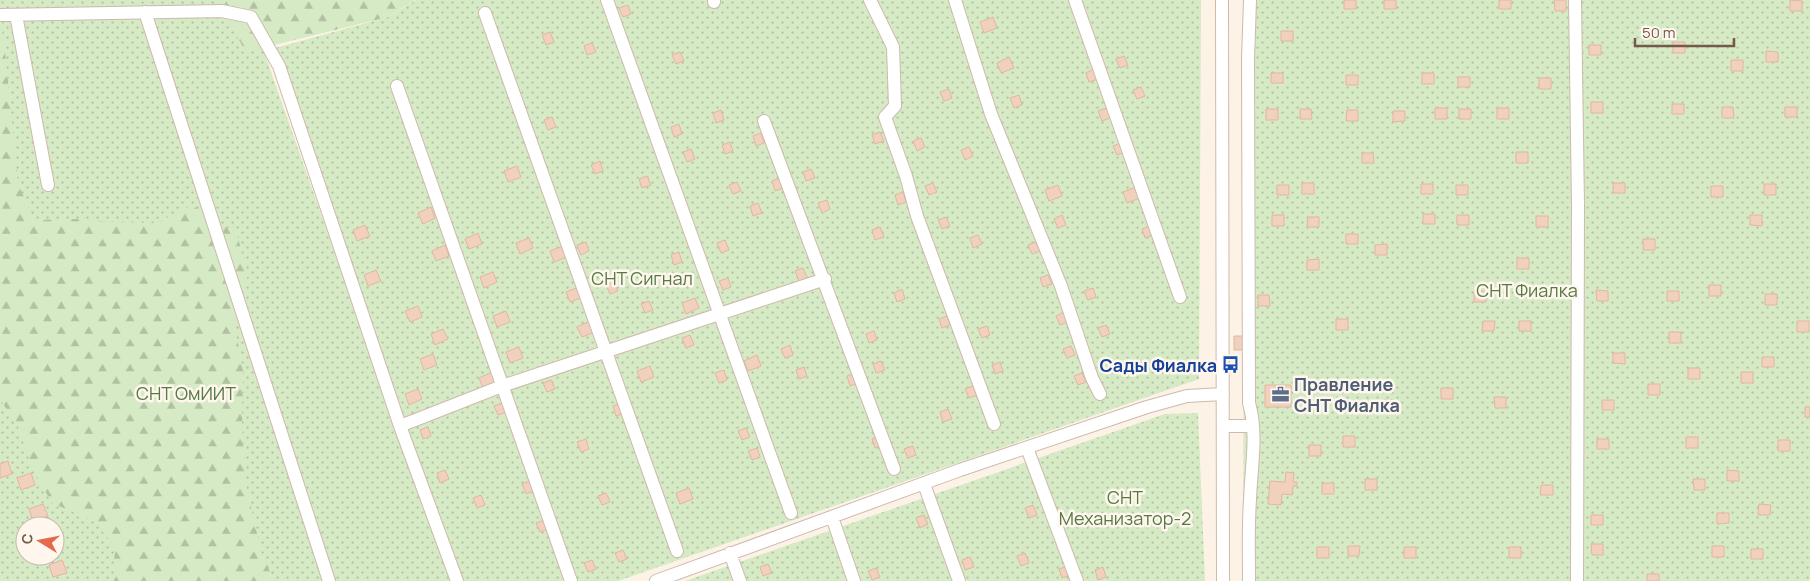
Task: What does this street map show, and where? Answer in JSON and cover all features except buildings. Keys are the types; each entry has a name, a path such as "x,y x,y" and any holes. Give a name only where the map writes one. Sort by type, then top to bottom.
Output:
{"street":[{"path":"607,0 791,513"},
{"path":"870,0 893,48 895,106 885,117 906,176 917,216 994,424"},
{"path":"954,0 991,114 1061,286 1092,378 1100,394"},
{"path":"1076,0 1180,297"},
{"path":"1222,0 1224,426 1222,581"},
{"path":"1249,581 1253,426 1250,403 1248,208 1250,0"},
{"path":"1575,0 1578,205 1577,581"},
{"path":"0,15 222,11 251,17 279,66 400,426 457,581"},
{"path":"145,12 329,581"},
{"path":"485,13 677,550"},
{"path":"16,15 48,185"},
{"path":"397,86 571,581"},
{"path":"764,121 825,279 894,469"},
{"path":"400,426 502,386 825,279"},
{"path":"656,581 924,484 1169,400 1187,396 1223,394"},
{"path":"1224,426 1253,426"},
{"path":"1027,448 1077,581"},
{"path":"924,484 959,581"},
{"path":"832,518 854,581"},
{"path":"730,553 740,581"}],"green space":[{"name":"СНТ ОмИИТ","path":"0,0 224,0 264,52 450,581 0,581"},
{"path":"0,0 18,183 34,220 78,219 157,223 192,205 237,234 248,275 234,321 243,371 242,426 247,489 261,551 274,581 113,581 115,547 94,521 52,503 33,470 18,427 0,399"},
{"path":"216,0 415,0 388,17 246,52"},
{"name":"СНТ Сигнал","path":"416,0 1201,0 1199,379 618,581 453,581 268,50 388,17"},
{"name":"СНТ Фиалка","path":"1245,0 1810,0 1810,581 1243,581"},
{"name":"СНТ Механизатор-2","path":"1198,413 1205,581 685,581 1165,414"}],"place":[{"name":"Сады Фиалка","path":"1231,365"},
{"name":"Правление СНТ Фиалка","path":"1280,394"}]}
